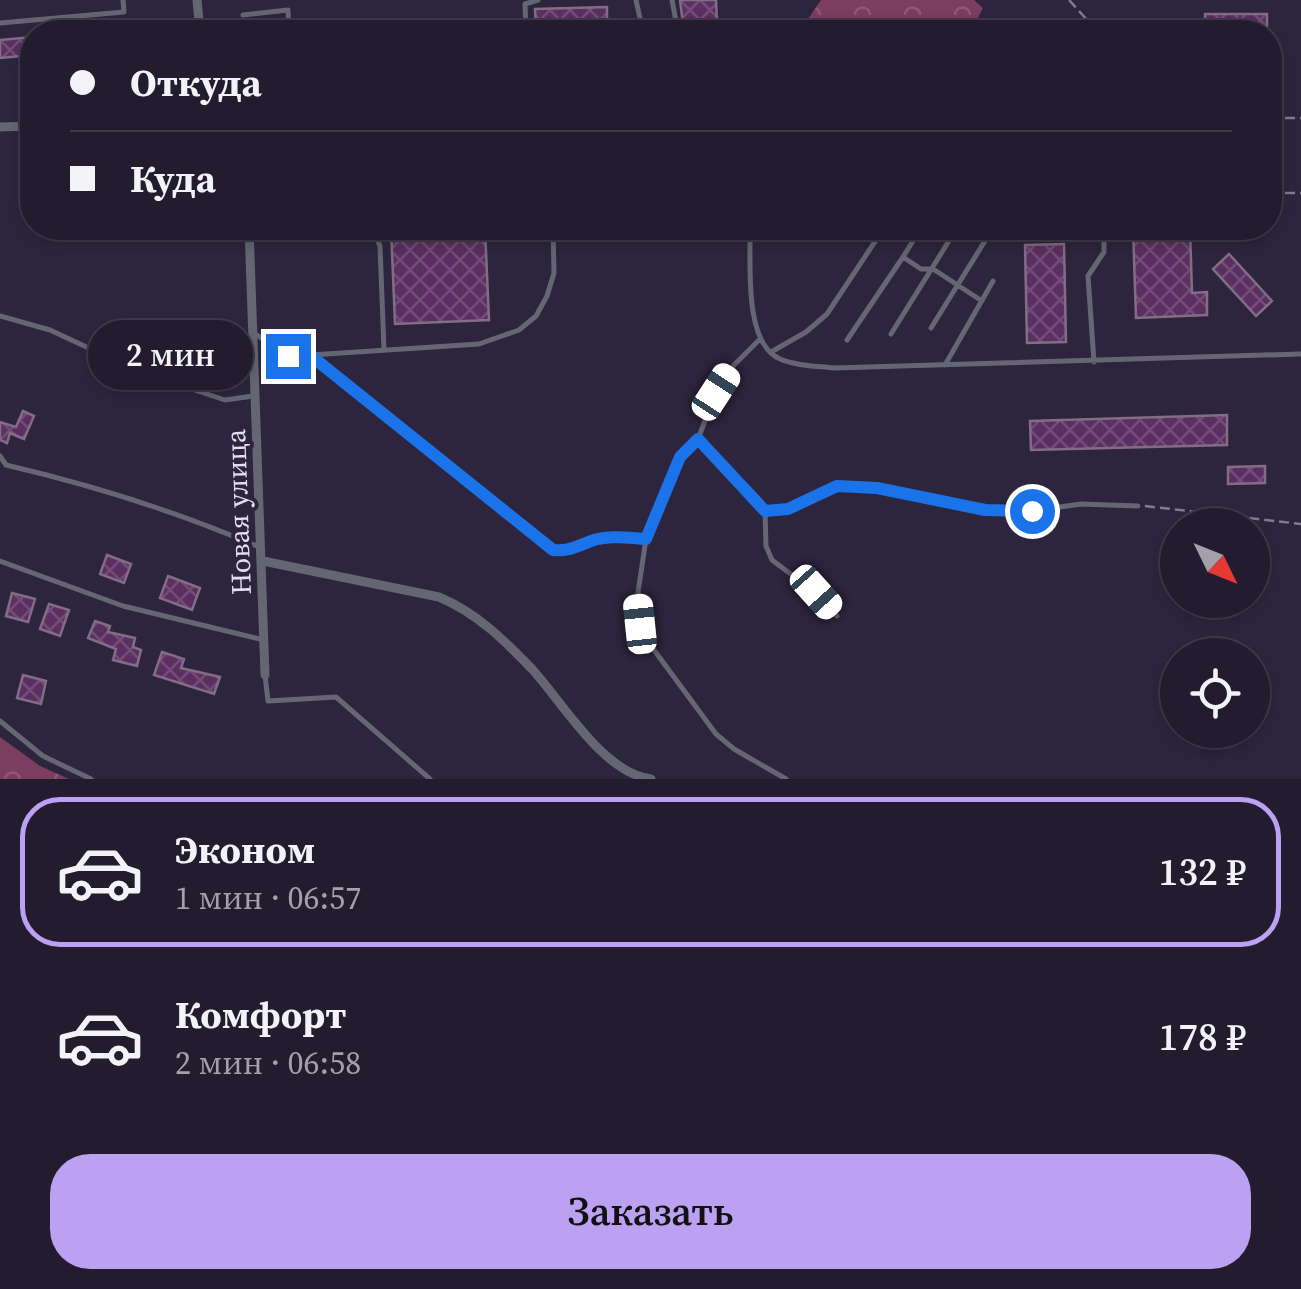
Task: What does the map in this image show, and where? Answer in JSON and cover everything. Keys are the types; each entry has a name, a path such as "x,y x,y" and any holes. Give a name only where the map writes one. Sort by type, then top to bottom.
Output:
{"street":[{"name":"Новая улица","path":"250,240 265,675"},
{"path":"263,561 440,598 466,608 534,671 615,764 651,779"}],"lane":[{"path":"34,20 124,12 123,0"},
{"path":"526,20 525,4 538,0"},
{"path":"243,15 288,10 289,20"},
{"path":"377,240 384,350"},
{"path":"254,333 288,356 479,344 519,330 536,316 554,273 553,240"},
{"path":"750,240 753,309 760,338 770,353 788,362 834,368 1301,354"},
{"path":"770,353 827,314 876,240"},
{"path":"847,340 913,240"},
{"path":"891,334 950,240"},
{"path":"931,328 985,240"},
{"path":"1094,362 1088,276 1104,252 1104,240"},
{"path":"903,257 921,269 933,269 982,301"},
{"path":"944,365 994,281"},
{"path":"0,316 50,330 138,371 225,400 256,396"},
{"path":"760,338 734,365 716,392 698,439 680,457 646,539 637,598 640,624 654,650 716,734 786,779"},
{"path":"310,355 553,550 566,552 616,537 646,539"},
{"path":"698,439 765,511 766,546 772,560 816,592 837,616"},
{"path":"0,456 6,465 71,480 205,524 263,549"},
{"path":"765,511 788,509 837,486 877,488 985,510 1032,511 1081,504 1138,506"},
{"path":"0,561 124,606 264,640"},
{"path":"265,675 268,701 336,697 430,779"},
{"path":"0,720 43,756 91,779"}],"path":[{"path":"1069,0 1087,20"},
{"path":"1138,506 1301,524"}],"green space":[{"path":"821,0 974,0 983,8 977,20 807,20"},
{"path":"0,737 40,766 69,779 0,779"}],"building":[{"path":"680,0 716,0 717,20 682,20"},
{"path":"607,7 607,20 536,20 535,9"},
{"path":"1205,14 1267,14 1267,20 1205,20"},
{"path":"20,38 20,56 0,58 0,40"},
{"path":"392,240 486,240 489,320 395,324"},
{"path":"1133,240 1190,240 1192,293 1207,292 1207,315 1136,318"},
{"path":"1064,244 1066,342 1027,343 1025,245"},
{"path":"1229,254 1272,301 1256,316 1213,269"},
{"path":"23,411 34,416 24,439 10,433 7,443 0,440 0,422 16,427"},
{"path":"1227,415 1227,445 1031,450 1030,421"},
{"path":"1265,466 1265,483 1228,484 1228,467"},
{"path":"107,555 131,564 124,583 100,574"},
{"path":"168,576 200,588 192,610 160,598"},
{"path":"12,593 35,599 28,622 6,616"},
{"path":"49,604 69,610 60,636 40,629"},
{"path":"95,621 110,626 108,632 135,638 133,647 141,650 137,666 113,660 116,649 88,638"},
{"path":"162,652 184,659 181,668 220,677 214,694 154,675"},
{"path":"23,675 46,681 41,704 17,698"}],"route":[{"path":"288,356 310,355 553,550 566,552 616,537 646,539 680,457 698,439 765,511 788,509 837,486 877,488 985,510 1032,511"}]}
